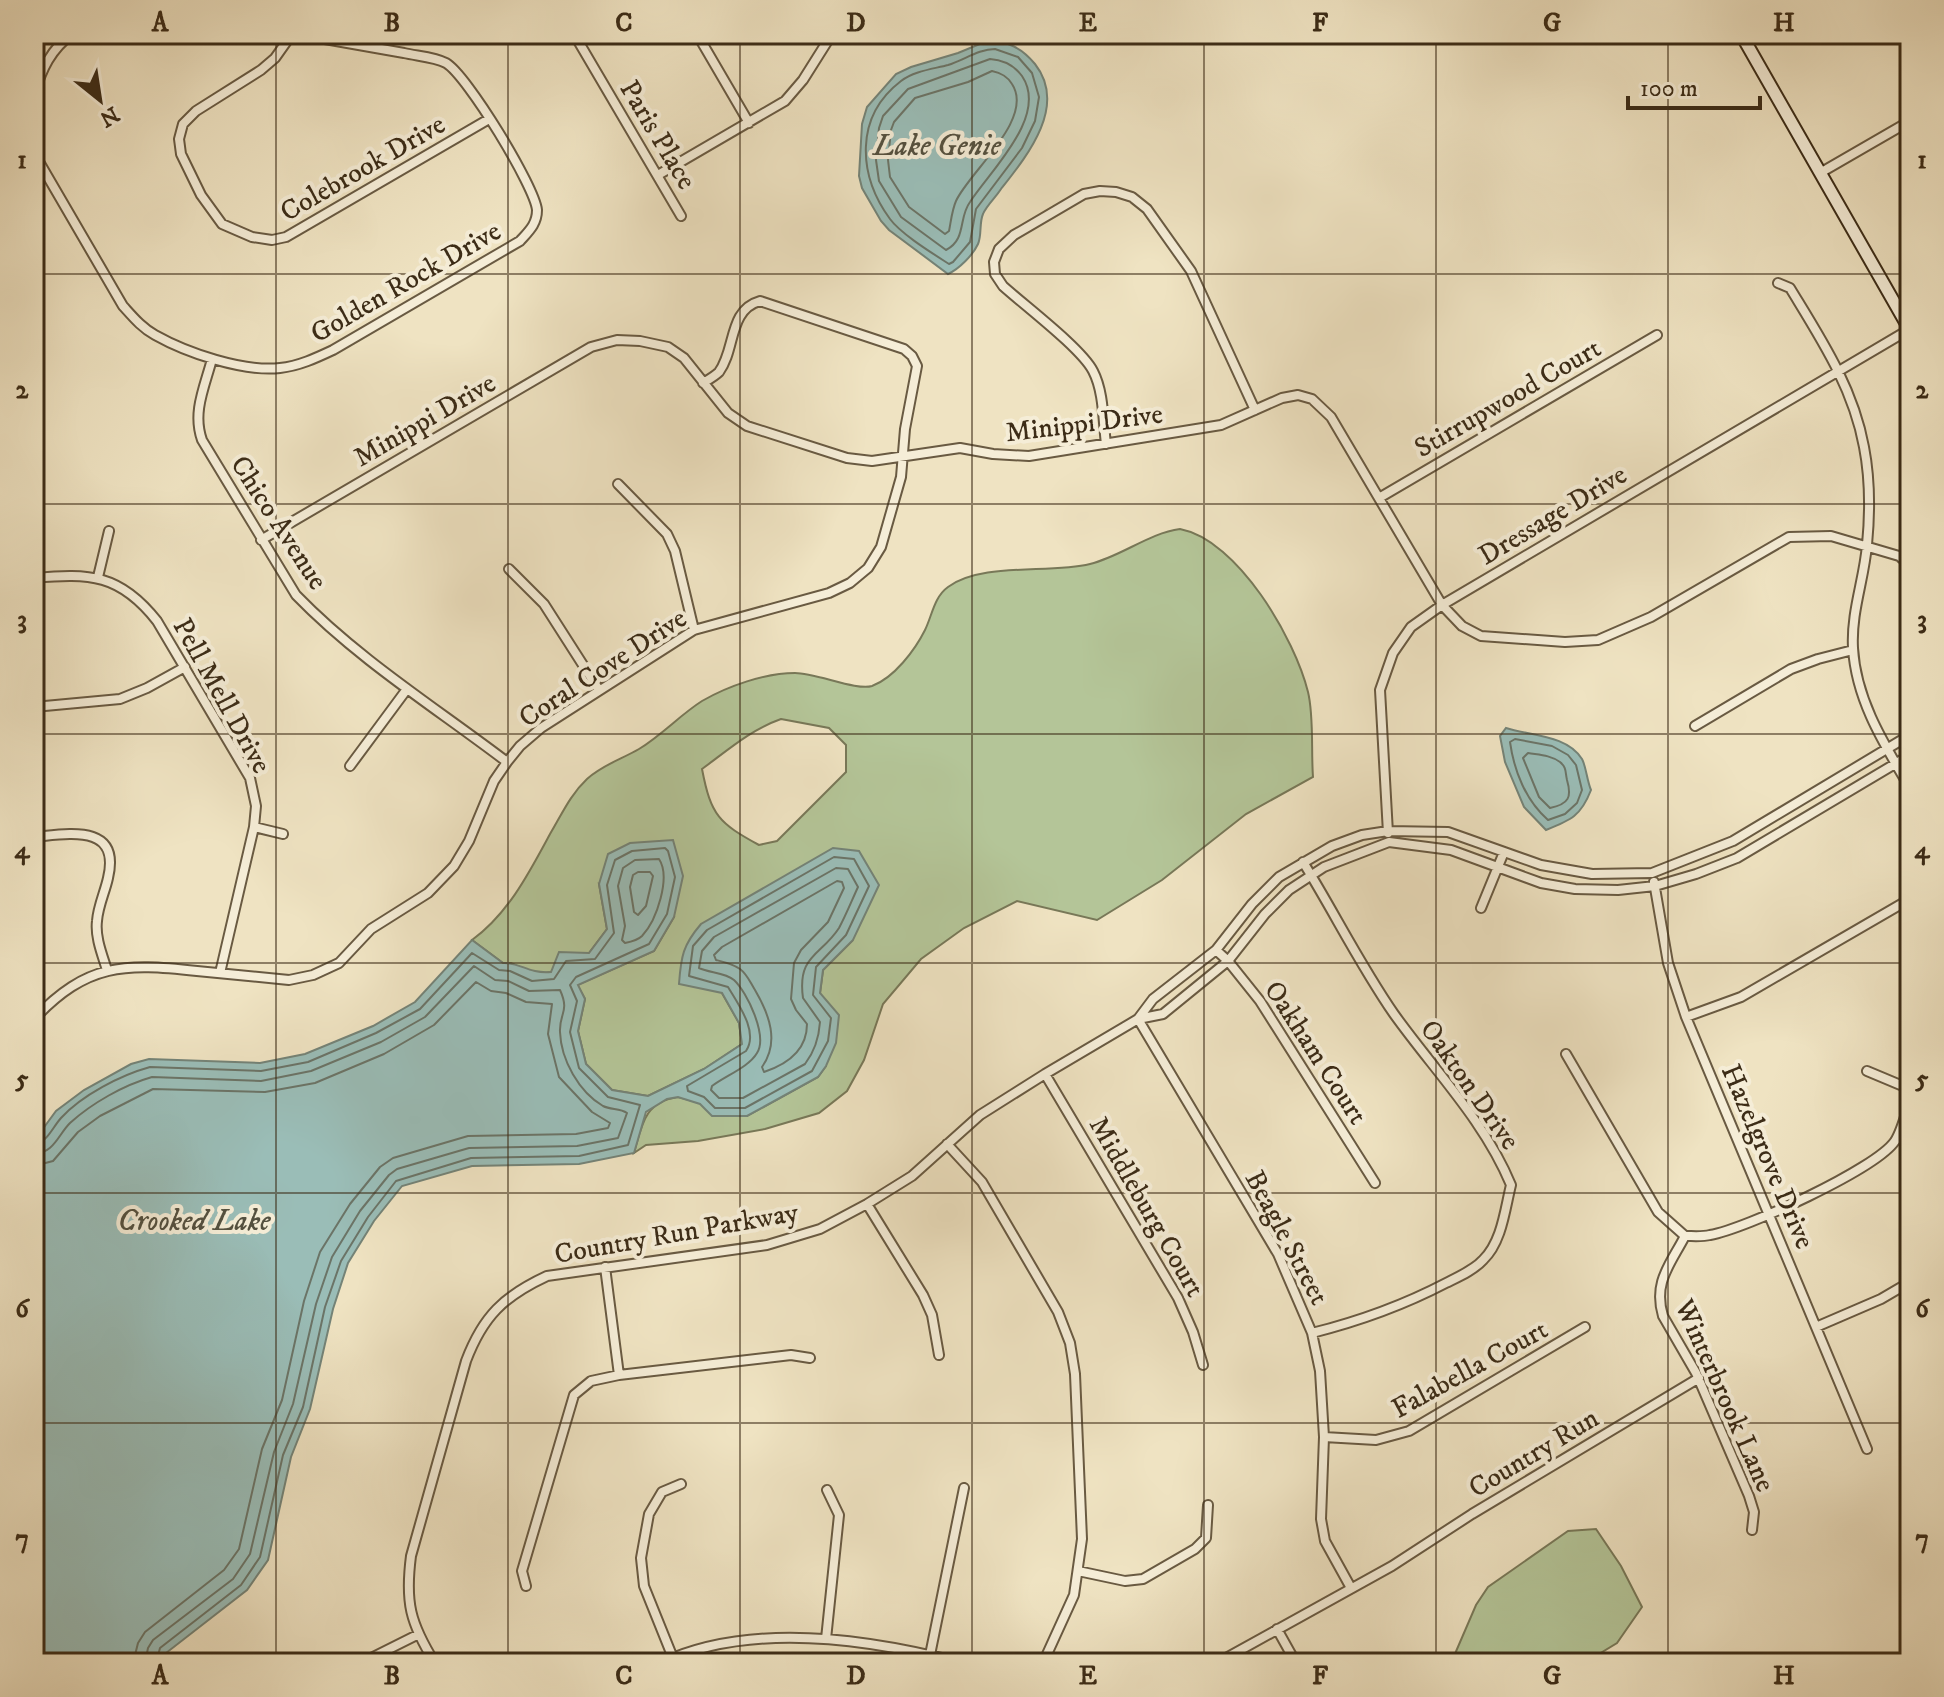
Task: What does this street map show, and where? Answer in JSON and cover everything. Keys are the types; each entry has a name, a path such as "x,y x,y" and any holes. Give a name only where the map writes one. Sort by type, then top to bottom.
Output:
{"main road":[{"path":"1741,34 1910,330"}],"street":[{"path":"34,93 44,66 58,45 72,34"},
{"name":"Colebrook Drive","path":"292,34 275,58 261,70 196,111 183,124 179,139 181,154 201,195 222,224 252,237 272,240 286,237 489,119"},
{"path":"309,34 447,63 463,78 489,119"},
{"name":"Paris Place","path":"574,34 681,216"},
{"path":"697,34 749,123"},
{"path":"658,175 785,101 795,91 832,34"},
{"name":"Golden Rock Drive","path":"34,149 123,306 138,323 154,334 212,359 258,368 279,368 305,362 333,350 520,241 533,227 537,213 535,195 489,119"},
{"path":"1820,173 1910,121"},
{"path":"1106,444 1093,371 1082,357 1003,286 995,274 994,262 999,249 1014,235 1084,194 1116,192 1132,197 1147,209 1191,271 1255,410"},
{"path":"1778,283 1790,288 1840,369 1855,410 1869,483 1867,546 1853,619 1853,650 1865,707 1910,788"},
{"name":"Coral Cove Drive","path":"34,1019 78,982 107,970 139,965 289,980 313,975 339,963 371,929 428,893 454,866 469,841 494,781 520,746 541,728 694,630 829,593 850,583 868,568 881,547 901,477 905,429 917,366 912,356 904,349 760,301 742,311 718,373 703,383"},
{"name":"Dressage Drive","path":"1389,842 1380,690 1393,653 1411,627 1442,605 1910,330"},
{"name":"Stirrupwood Court","path":"1379,498 1657,335"},
{"name":"Minippi Drive","path":"261,540 591,347 617,340 668,347 684,358 728,413 747,426 847,458 872,461 960,448 1029,456 1221,425 1282,398 1298,395 1312,399 1331,417 1379,498"},
{"name":"Chico Avenue","path":"212,359 196,424 202,440 296,595 407,689 507,762"},
{"path":"618,484 667,534 675,551 694,630"},
{"path":"1379,498 1442,605 1462,626 1481,636 1565,642 1598,640 1651,617 1789,537 1831,536 1899,556 1910,565"},
{"path":"98,577 109,531"},
{"path":"509,569 544,604 599,690"},
{"name":"Pell Mell Drive","path":"34,578 77,574 98,577 122,586 143,602 250,778 256,806 254,827 220,973"},
{"path":"1695,726 1791,669 1853,650"},
{"path":"34,707 120,699 185,667"},
{"path":"350,766 407,689"},
{"name":"Country Run Parkway","path":"1138,1019 1153,999 1216,950 1252,904 1279,877 1332,846 1362,835 1388,831 1448,832 1541,865 1592,874 1652,873 1733,841 1910,735"},
{"name":"Country Run Parkway","path":"435,1663 417,1635 407,1589 411,1556 476,1334 497,1307 520,1288 547,1276 767,1245 820,1229 912,1176 980,1115 1045,1074 1138,1019 1163,1014 1228,961 1289,890 1324,867 1389,842 1451,850 1541,883 1575,889 1618,890 1655,886 1737,858 1910,755"},
{"path":"254,827 283,834"},
{"path":"34,837 84,833 102,842 110,867 97,921 98,938 107,970"},
{"path":"1481,908 1504,852"},
{"name":"Oakton Drive","path":"1303,862 1370,977 1396,1016 1453,1088 1492,1146 1511,1185 1498,1236 1484,1260 1461,1276 1404,1305 1363,1320 1312,1333"},
{"name":"Hazelgrove Drive","path":"1652,873 1668,963 1686,1017 1867,1449"},
{"path":"1686,1017 1741,997 1910,899"},
{"name":"Oakham Court","path":"1216,950 1260,1001 1375,1183"},
{"name":"Beagle Street","path":"1138,1019 1278,1254 1312,1333 1320,1371 1324,1437 1321,1519 1325,1541 1351,1588"},
{"path":"1566,1054 1658,1212 1685,1236 1710,1235 1769,1214 1835,1183 1879,1157 1896,1140 1910,1100"},
{"path":"1867,1071 1910,1089"},
{"name":"Middleburg Court","path":"1045,1074 1178,1298 1203,1365"},
{"path":"947,1144 982,1182 1058,1312 1070,1343 1075,1374 1082,1539 1074,1595 1043,1663"},
{"path":"867,1204 923,1295 932,1315 939,1355"},
{"name":"Winterbrook Lane","path":"1685,1236 1660,1282 1663,1316 1699,1378 1749,1496 1754,1512 1752,1530"},
{"path":"605,1267 619,1375"},
{"path":"1816,1327 1881,1299 1910,1282"},
{"name":"Falabella Court","path":"1324,1437 1376,1440 1409,1431 1585,1327"},
{"path":"526,1586 522,1571 574,1395 591,1381 791,1355 810,1358"},
{"name":"Country Run","path":"1351,1588 1699,1378"},
{"path":"673,1658 644,1586 641,1558 649,1514 662,1492 681,1484"},
{"path":"930,1655 964,1488"},
{"path":"826,1639 839,1515 827,1490"},
{"path":"1078,1571 1125,1581 1143,1579 1195,1549 1206,1538 1208,1505"},
{"path":"1217,1663 1351,1588"},
{"path":"1277,1629 1296,1663"},
{"path":"361,1663 417,1635"},
{"path":"661,1663 730,1642 776,1636 826,1639 962,1663"},
{"path":"1900,1663 1910,1657"}],"green space":[{"path":"1180,529 1202,537 1223,552 1243,571 1277,620 1291,646 1308,692 1313,777 1246,814 1162,880 1097,920 1017,901 964,928 921,959 883,1004 864,1060 847,1091 819,1113 765,1129 698,1141 646,1145 634,1153 646,1116 667,1100 678,1097 747,1116 818,1077 826,1066 820,993 823,970 853,940 722,993 739,1023 742,1044 704,1069 648,1096 612,1090 586,1064 578,1031 585,999 577,985 654,951 674,917 599,884 607,929 589,953 551,972 535,974 511,963 503,963 472,940 485,930 517,892 581,785 599,770 647,743 702,701 747,681 795,673 865,687 880,682 896,670 916,646 943,591 962,579 997,571 1090,564","holes":["781,719 829,728 846,745 846,772 777,841 759,845 726,824 713,808 702,769 749,735"]},
{"path":"1596,1529 1621,1566 1642,1607 1617,1643 1584,1663 1451,1663 1476,1605 1488,1587 1568,1531"}],"water":[{"name":"Lake Genie","path":"987,41 1014,46 1035,64 1044,80 1046,113 1032,146 984,211 976,248 948,274 889,230 862,188 859,176 862,124 867,107 896,74"},
{"path":"1506,728 1558,741 1582,759 1591,790 1574,816 1546,830 1524,807 1505,762 1500,736"},
{"name":"Crooked Lake","path":"673,840 683,876 674,917 654,951 578,985 585,999 578,1031 586,1064 612,1090 648,1096 704,1069 742,1044 739,1023 722,993 679,984 682,958 690,938 701,924 833,848 859,851 879,885 853,940 823,970 820,993 839,1015 836,1043 818,1077 747,1116 712,1116 700,1104 678,1097 667,1099 646,1112 634,1153 579,1164 472,1166 402,1186 374,1221 348,1263 333,1309 310,1409 291,1457 268,1560 247,1590 166,1653 163,1663 34,1663 34,1141 56,1111 84,1090 131,1064 149,1059 260,1063 305,1054 373,1026 415,1002 472,940 503,963 551,972 559,952 589,953 607,929 599,884 608,854 630,843"}]}
